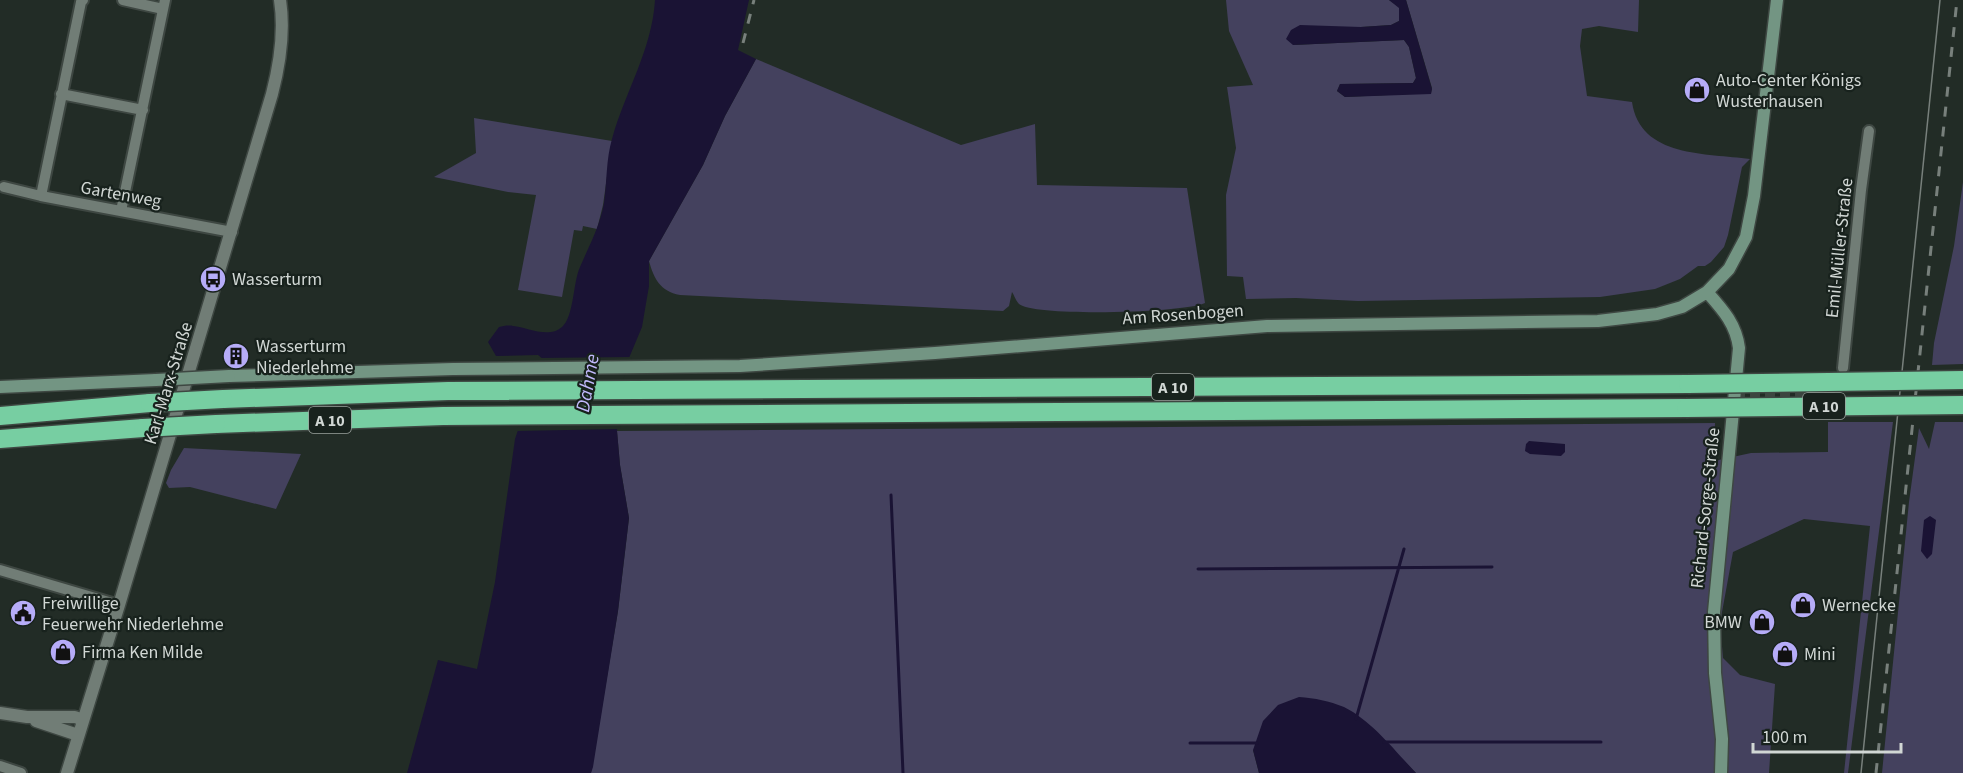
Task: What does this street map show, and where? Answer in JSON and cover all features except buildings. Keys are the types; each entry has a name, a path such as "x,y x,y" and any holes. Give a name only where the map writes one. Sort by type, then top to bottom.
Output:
{"highway":[{"name":"A 10","path":"0,416 150,403 448,391 1688,384 1963,380"},
{"name":"A 10","path":"0,440 142,428 443,416 1963,405"}],"main road":[{"name":"Am Rosenbogen","path":"0,387 229,376 453,369 658,367 804,362 1267,326 1625,319 1676,309 1707,292 1722,277 1736,259 1749,227 1777,0"},
{"name":"Richard-Sorge-Straße","path":"1707,292 1730,319 1737,334 1739,348 1714,612 1714,662 1722,739 1721,773"}],"street":[{"path":"41,196 61,94 83,0"},
{"path":"121,212 164,4 123,0"},
{"name":"Karl-Marx-Straße","path":"67,773 232,232 278,72 282,26 280,0"},
{"path":"61,94 142,110"},
{"name":"Emil-Müller-Straße","path":"1844,368 1869,131"},
{"name":"Gartenweg","path":"4,187 121,212 178,220 232,232"},
{"path":"0,570 119,606"},
{"path":"0,713 27,717 75,717 83,720"},
{"path":"27,717 78,735"},
{"path":"0,766 21,773"}],"shaded area":[{"path":"1226,0 1389,0 1399,7 1399,21 1391,25 1361,27 1293,45 1404,40 1409,47 1416,78 1413,83 1340,84 1337,91 1345,97 1431,93 1432,88 1406,0 1639,0 1638,32 1599,26 1582,29 1580,46 1587,96 1632,102 1638,120 1648,134 1662,143 1696,153 1750,159 1742,167 1724,247 1711,262 1705,266 1698,266 1680,279 1655,289 1600,297 1358,301 1296,298 1246,299 1243,277 1227,276 1226,195 1236,148 1227,87 1253,85 1229,31"},
{"path":"756,59 961,145 1035,124 1037,185 1187,188 1205,303 1141,311 1052,311 1019,304 1012,292 1009,306 1003,311 680,295 667,291 656,279 649,261 703,165 725,116"},
{"path":"474,118 612,141 603,205 597,229 583,226 582,231 574,230 562,297 518,290 536,195 508,192 434,177 476,153"},
{"path":"1963,182 1963,364 1932,365 1934,343 1954,246"},
{"path":"1828,422 1893,422 1848,773 1844,773 1870,526 1804,519 1733,552 1720,623 1723,658 1740,675 1775,684 1769,773 1416,773 1371,727 1253,750 1259,773 591,773 618,611 629,518 617,431 1715,423 1714,461 1751,453 1828,452"},
{"path":"1935,422 1963,422 1963,773 1882,773 1909,502 1919,428 1929,449"},
{"path":"184,448 301,454 276,509 190,487 169,488 166,483"}],"water":[{"name":"Dahme","path":"655,0 749,0 738,50 756,59 725,116 703,165 649,261 649,286 642,327 621,377 617,431 629,518 618,611 593,767 591,773 407,773 438,660 477,669 495,582 518,430 549,429 559,372 538,355 496,356 488,342 499,327 511,326 550,332 562,327 569,316 578,273 597,228 604,203 610,147 617,122 644,54"},
{"path":"1389,0 1406,0 1432,89 1431,94 1345,97 1337,91 1340,84 1413,83 1416,78 1409,47 1404,40 1293,45 1286,39 1291,30 1300,25 1361,27 1391,25 1399,21 1399,8"},
{"path":"1529,441 1565,444 1565,452 1561,456 1530,454 1525,451"},
{"path":"1930,516 1936,520 1932,554 1927,559 1921,551 1924,520"},
{"path":"1299,697 1333,703 1354,713 1383,737 1416,773 1259,773 1253,750 1263,721 1278,705"}],"pier":[{"path":"632,357 624,377 620,429 515,431 518,427 547,426 556,373 537,358"}],"waterway":[{"path":"891,495 903,773"},
{"path":"1356,719 1404,549"},
{"path":"1198,569 1492,567"},
{"path":"1384,742 1601,742"},
{"path":"1190,743 1257,743"}],"tunnel":[{"path":"1735,394 1824,395 1836,391 1842,380"}],"tram line":[{"path":"1861,773 1940,0"}],"railway":[{"path":"743,43 754,0"},
{"path":"1876,773 1957,0"}],"place":[{"name":"Auto-Center Königs Wusterhausen","path":"1697,90"},
{"name":"Wasserturm","path":"213,279"},
{"name":"Wasserturm Niederlehme","path":"236,356"},
{"name":"Wernecke","path":"1803,605"},
{"name":"Freiwillige Feuerwehr Niederlehme","path":"23,613"},
{"name":"BMW","path":"1762,622"},
{"name":"Firma Ken Milde","path":"63,652"},
{"name":"Mini","path":"1785,654"}]}
